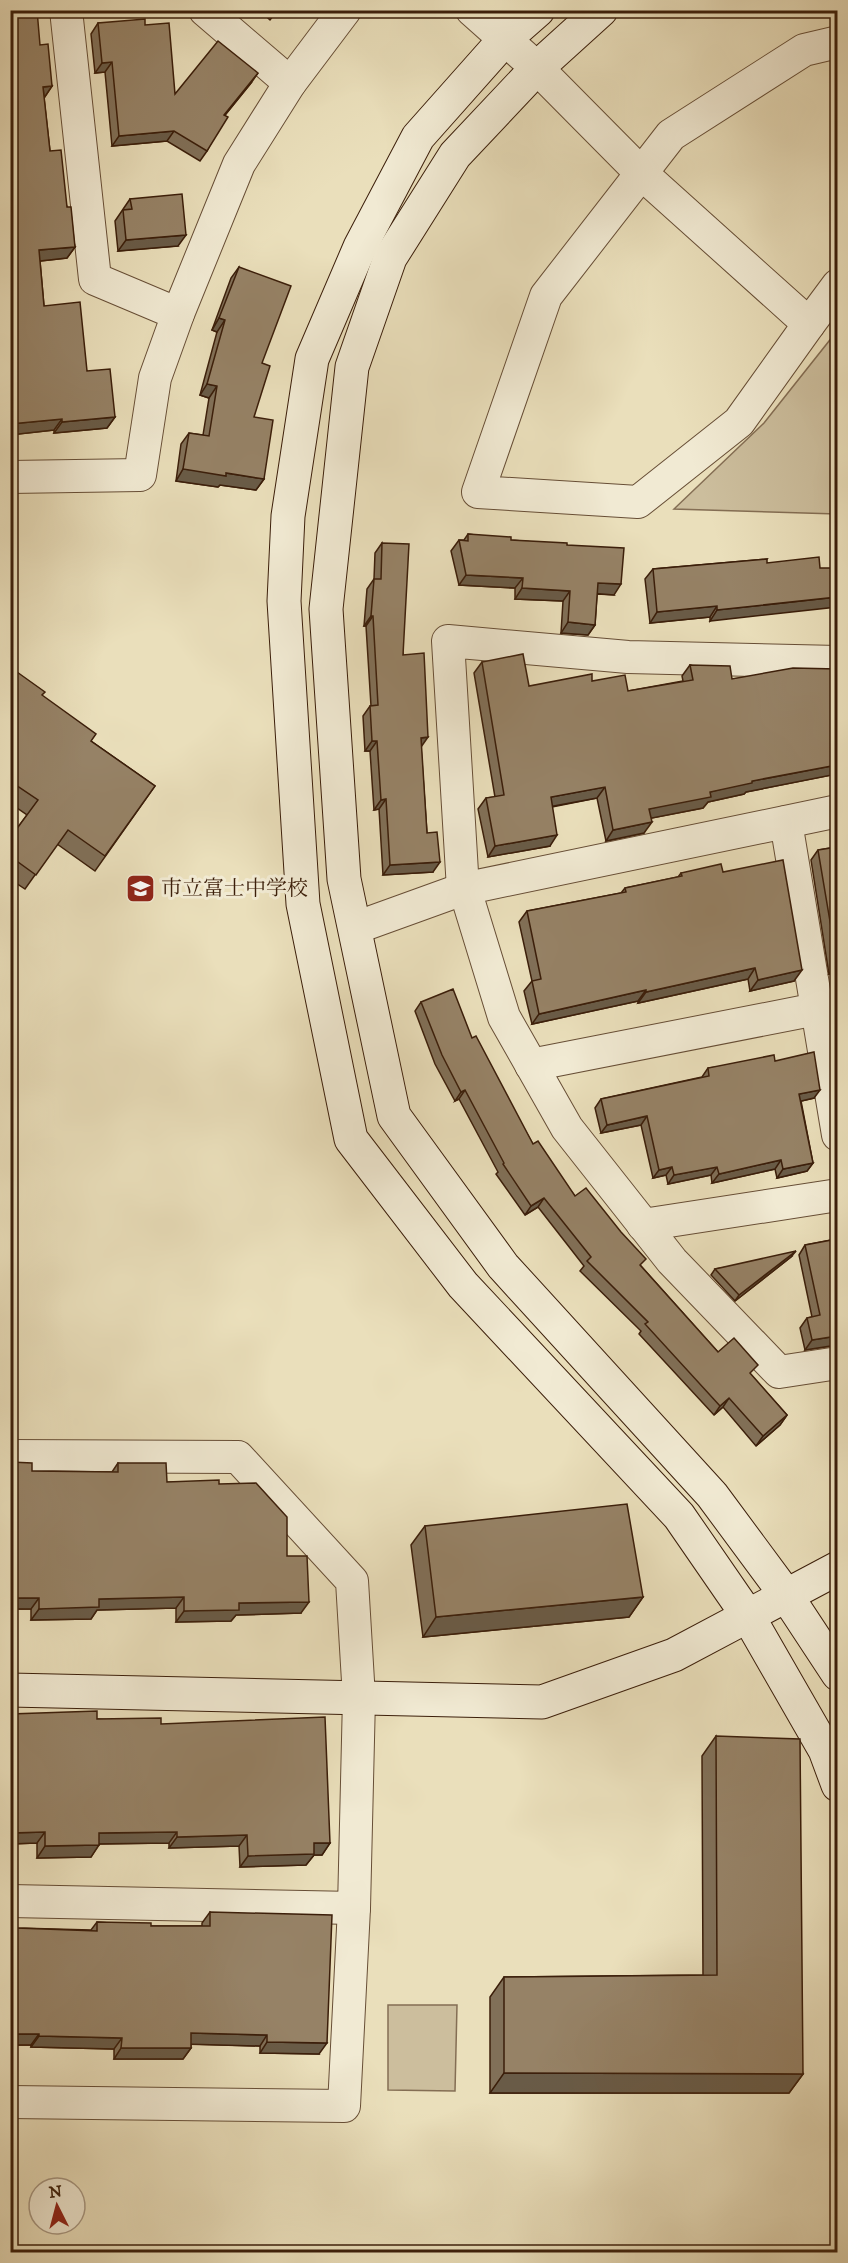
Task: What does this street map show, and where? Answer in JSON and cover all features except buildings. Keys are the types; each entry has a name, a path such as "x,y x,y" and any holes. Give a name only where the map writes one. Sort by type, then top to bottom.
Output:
{"street":[{"path":"205,10 290,83"},
{"path":"10,477 140,475 155,378 178,314 239,164 290,83 345,10"},
{"path":"471,10 537,68 641,173 809,324"},
{"path":"538,10 506,39 418,137 360,247 312,359 288,516 284,601 303,904 351,1138 463,1285 679,1516 748,1616 825,1750 837,1785"},
{"path":"601,10 537,68 455,154 390,258 352,367 326,609 344,879 394,1116 503,1266 712,1495 786,1595 837,1674"},
{"path":"73,11 95,279 178,314"},
{"path":"837,42 804,50 671,135 546,296 478,492 638,502 739,422 837,285"},
{"path":"837,662 628,657 448,641 463,889 504,1017 567,1128 672,1261 778,1372 837,1363"},
{"path":"355,928 463,889 837,811"},
{"path":"786,822 827,1007 837,1135"},
{"path":"531,1065 827,1007"},
{"path":"643,1225 837,1195"},
{"path":"10,1456 238,1457 352,1581 359,1698 354,1908 344,2106 10,2102"},
{"path":"10,1690 542,1702 674,1655 837,1568"},
{"path":"10,1901 354,1908"}],"shaded area":[{"path":"837,331 837,514 674,509 764,423"},
{"path":"388,2005 457,2005 455,2091 388,2090"}],"place":[{"name":"市立富士中学校","path":"140,889"}]}
